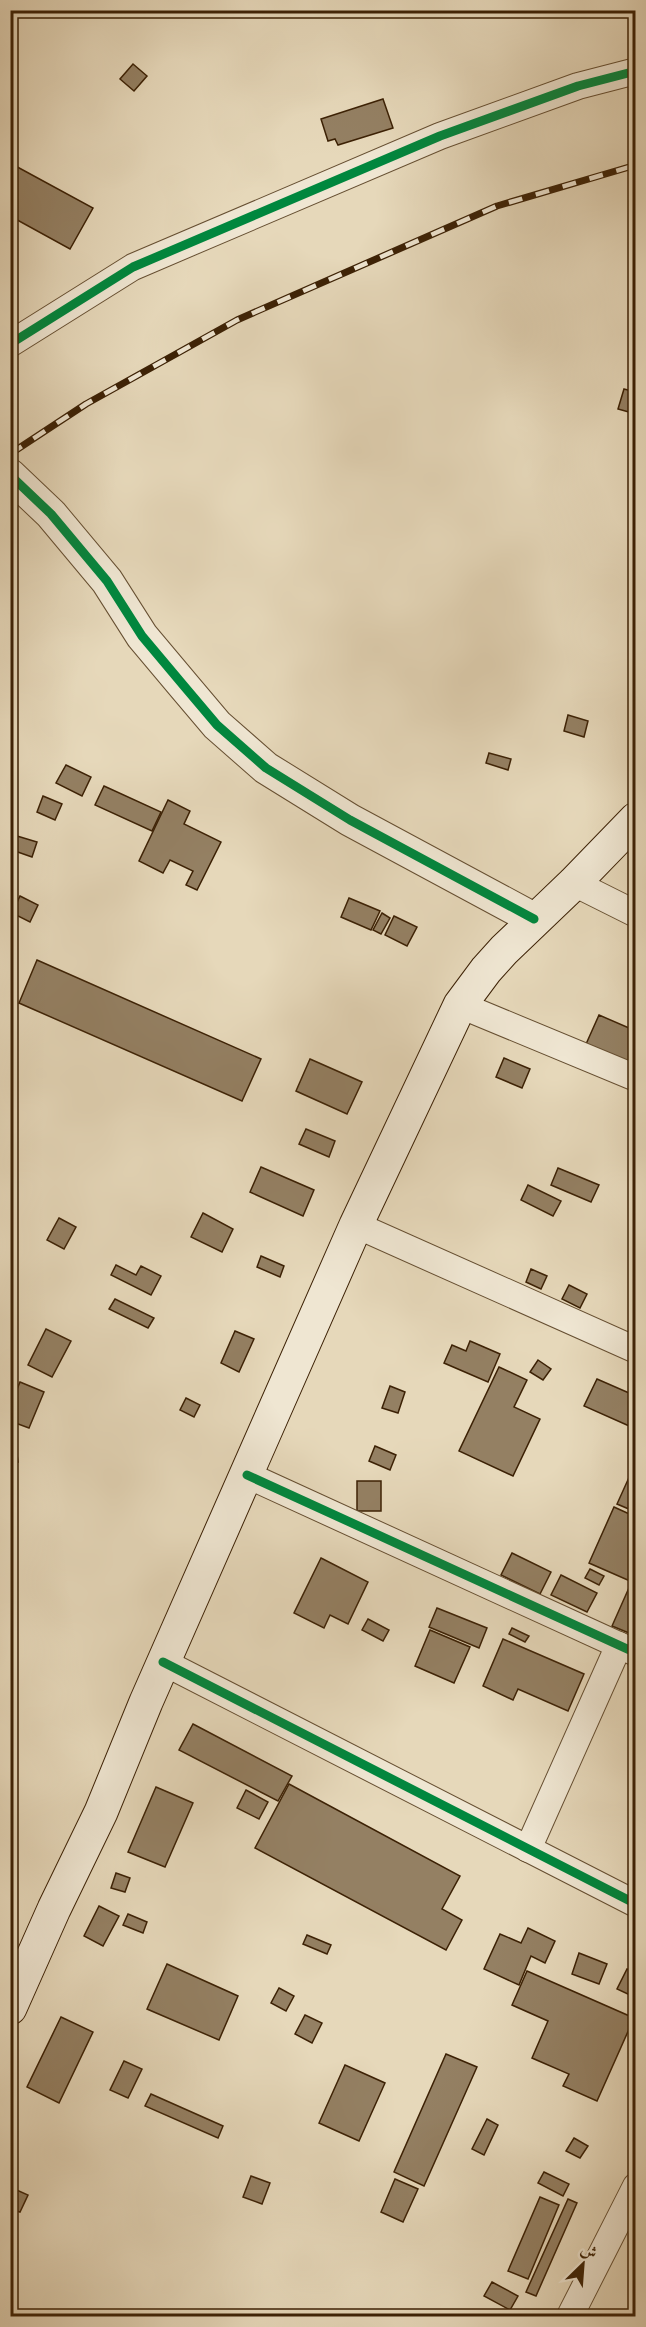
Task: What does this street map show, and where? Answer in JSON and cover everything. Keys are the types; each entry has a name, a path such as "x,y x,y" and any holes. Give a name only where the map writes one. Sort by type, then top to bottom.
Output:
{"main road":[{"path":"10,2008 17,1970 101,1812 163,1662 356,1225 460,1005 486,970 534,919 574,883 636,819"}],"street":[{"path":"10,344 133,267 440,136 578,86 636,71"},
{"path":"10,474 51,514 107,581 142,636 190,694 217,725 266,768 350,820 534,919"},
{"path":"574,883 636,914"},
{"path":"460,1005 636,1078"},
{"path":"356,1225 636,1350"},
{"path":"247,1474 627,1649 528,1849"},
{"path":"163,1662 636,1904"},
{"path":"570,2316 636,2186"}],"building":[{"path":"133,64 147,76 134,91 120,79"},
{"path":"383,99 393,128 338,145 335,139 328,141 321,119"},
{"path":"10,163 93,208 70,249 10,216"},
{"path":"624,389 636,392 636,414 618,409"},
{"path":"568,715 588,721 584,737 564,731"},
{"path":"489,753 511,759 508,770 486,763"},
{"path":"66,765 91,777 82,796 56,783"},
{"path":"104,786 161,812 152,831 95,805"},
{"path":"43,796 62,804 55,820 37,812"},
{"path":"168,800 190,811 184,824 221,842 197,890 186,885 193,871 170,860 163,873 139,861"},
{"path":"17,836 37,842 32,857 12,850"},
{"path":"20,896 38,905 30,922 12,913"},
{"path":"349,898 380,911 371,930 341,917"},
{"path":"382,913 390,918 381,934 373,930"},
{"path":"394,916 417,927 407,946 385,935"},
{"path":"37,960 261,1059 242,1101 19,1003"},
{"path":"599,1015 636,1031 636,1075 582,1053"},
{"path":"504,1058 530,1069 522,1088 496,1077"},
{"path":"310,1059 362,1082 347,1114 296,1091"},
{"path":"306,1129 335,1141 329,1157 299,1144"},
{"path":"261,1167 314,1190 303,1216 250,1192"},
{"path":"558,1168 599,1185 591,1202 551,1185"},
{"path":"528,1185 561,1201 553,1216 521,1200"},
{"path":"203,1213 233,1229 222,1252 191,1237"},
{"path":"59,1218 76,1227 64,1249 47,1240"},
{"path":"261,1256 284,1266 280,1277 257,1267"},
{"path":"116,1265 136,1275 141,1266 161,1276 151,1295 111,1275"},
{"path":"531,1269 547,1276 541,1289 526,1282"},
{"path":"569,1285 587,1294 580,1308 562,1299"},
{"path":"115,1299 154,1318 148,1328 109,1309"},
{"path":"46,1329 71,1341 52,1377 28,1365"},
{"path":"235,1331 254,1339 239,1372 221,1363"},
{"path":"470,1341 500,1354 488,1382 444,1363 452,1345 466,1351"},
{"path":"538,1360 551,1369 543,1380 530,1372"},
{"path":"499,1367 527,1380 514,1407 540,1419 513,1476 459,1451"},
{"path":"597,1379 636,1396 636,1429 584,1406"},
{"path":"20,1382 44,1392 29,1428 10,1421 10,1406"},
{"path":"390,1386 405,1392 398,1413 382,1408"},
{"path":"186,1398 200,1405 194,1417 180,1410"},
{"path":"10,1438 15,1438 18,1462 10,1463"},
{"path":"375,1446 396,1455 390,1470 369,1461"},
{"path":"636,1462 636,1512 617,1504"},
{"path":"357,1481 381,1481 381,1511 357,1511"},
{"path":"614,1507 636,1517 636,1569 630,1581 589,1563"},
{"path":"512,1553 551,1572 540,1594 501,1575"},
{"path":"321,1558 368,1582 348,1624 330,1615 324,1628 294,1613"},
{"path":"590,1569 604,1576 599,1585 585,1578"},
{"path":"636,1572 636,1618 629,1633 612,1626"},
{"path":"561,1575 597,1593 587,1612 551,1595"},
{"path":"437,1608 487,1628 479,1648 429,1627"},
{"path":"368,1619 389,1630 383,1641 362,1630"},
{"path":"512,1628 529,1636 525,1642 509,1634"},
{"path":"430,1630 470,1647 454,1683 415,1666"},
{"path":"503,1639 584,1674 568,1711 518,1689 513,1700 483,1686"},
{"path":"193,1724 292,1776 278,1801 179,1750"},
{"path":"289,1784 460,1876 442,1909 462,1920 446,1950 255,1848"},
{"path":"156,1787 193,1803 165,1867 128,1852"},
{"path":"246,1790 268,1802 259,1819 237,1808"},
{"path":"116,1873 130,1878 125,1892 111,1888"},
{"path":"99,1906 119,1916 103,1946 84,1936"},
{"path":"128,1914 147,1922 143,1933 123,1925"},
{"path":"528,1928 555,1941 545,1963 531,1956 519,1985 484,1969 500,1934 521,1943"},
{"path":"307,1935 331,1945 327,1954 303,1944"},
{"path":"579,1953 607,1964 599,1984 572,1974"},
{"path":"167,1964 238,1996 219,2040 147,2009"},
{"path":"627,1969 636,1973 636,1984 630,1995 617,1989"},
{"path":"527,1971 634,2018 597,2101 563,2086 569,2074 532,2058 548,2021 512,2005"},
{"path":"279,1988 294,1996 286,2011 271,2003"},
{"path":"305,2015 322,2023 312,2043 295,2034"},
{"path":"61,2017 93,2032 59,2103 27,2087"},
{"path":"446,2054 477,2067 424,2186 394,2172"},
{"path":"124,2061 142,2069 128,2098 110,2090"},
{"path":"345,2065 385,2083 359,2141 319,2123"},
{"path":"151,2094 223,2126 218,2138 145,2106"},
{"path":"487,2119 498,2125 484,2155 472,2149"},
{"path":"574,2138 588,2146 580,2158 566,2151"},
{"path":"544,2172 569,2184 563,2196 538,2183"},
{"path":"251,2176 270,2183 262,2204 243,2197"},
{"path":"395,2179 418,2189 403,2222 381,2212"},
{"path":"10,2187 28,2195 20,2212 10,2209"},
{"path":"540,2197 559,2205 528,2279 508,2271"},
{"path":"568,2199 577,2203 536,2296 526,2292"},
{"path":"492,2282 518,2296 510,2310 484,2296"}],"railway":[{"path":"10,454 86,404 237,320 497,206 636,165"}],"cycle path":[{"path":"10,344 133,267 440,136 578,86 636,71"},
{"path":"10,475 51,514 107,581 142,636 217,725 266,768 350,820 534,919"},
{"path":"247,1475 636,1653"},
{"path":"163,1662 636,1904"}]}
